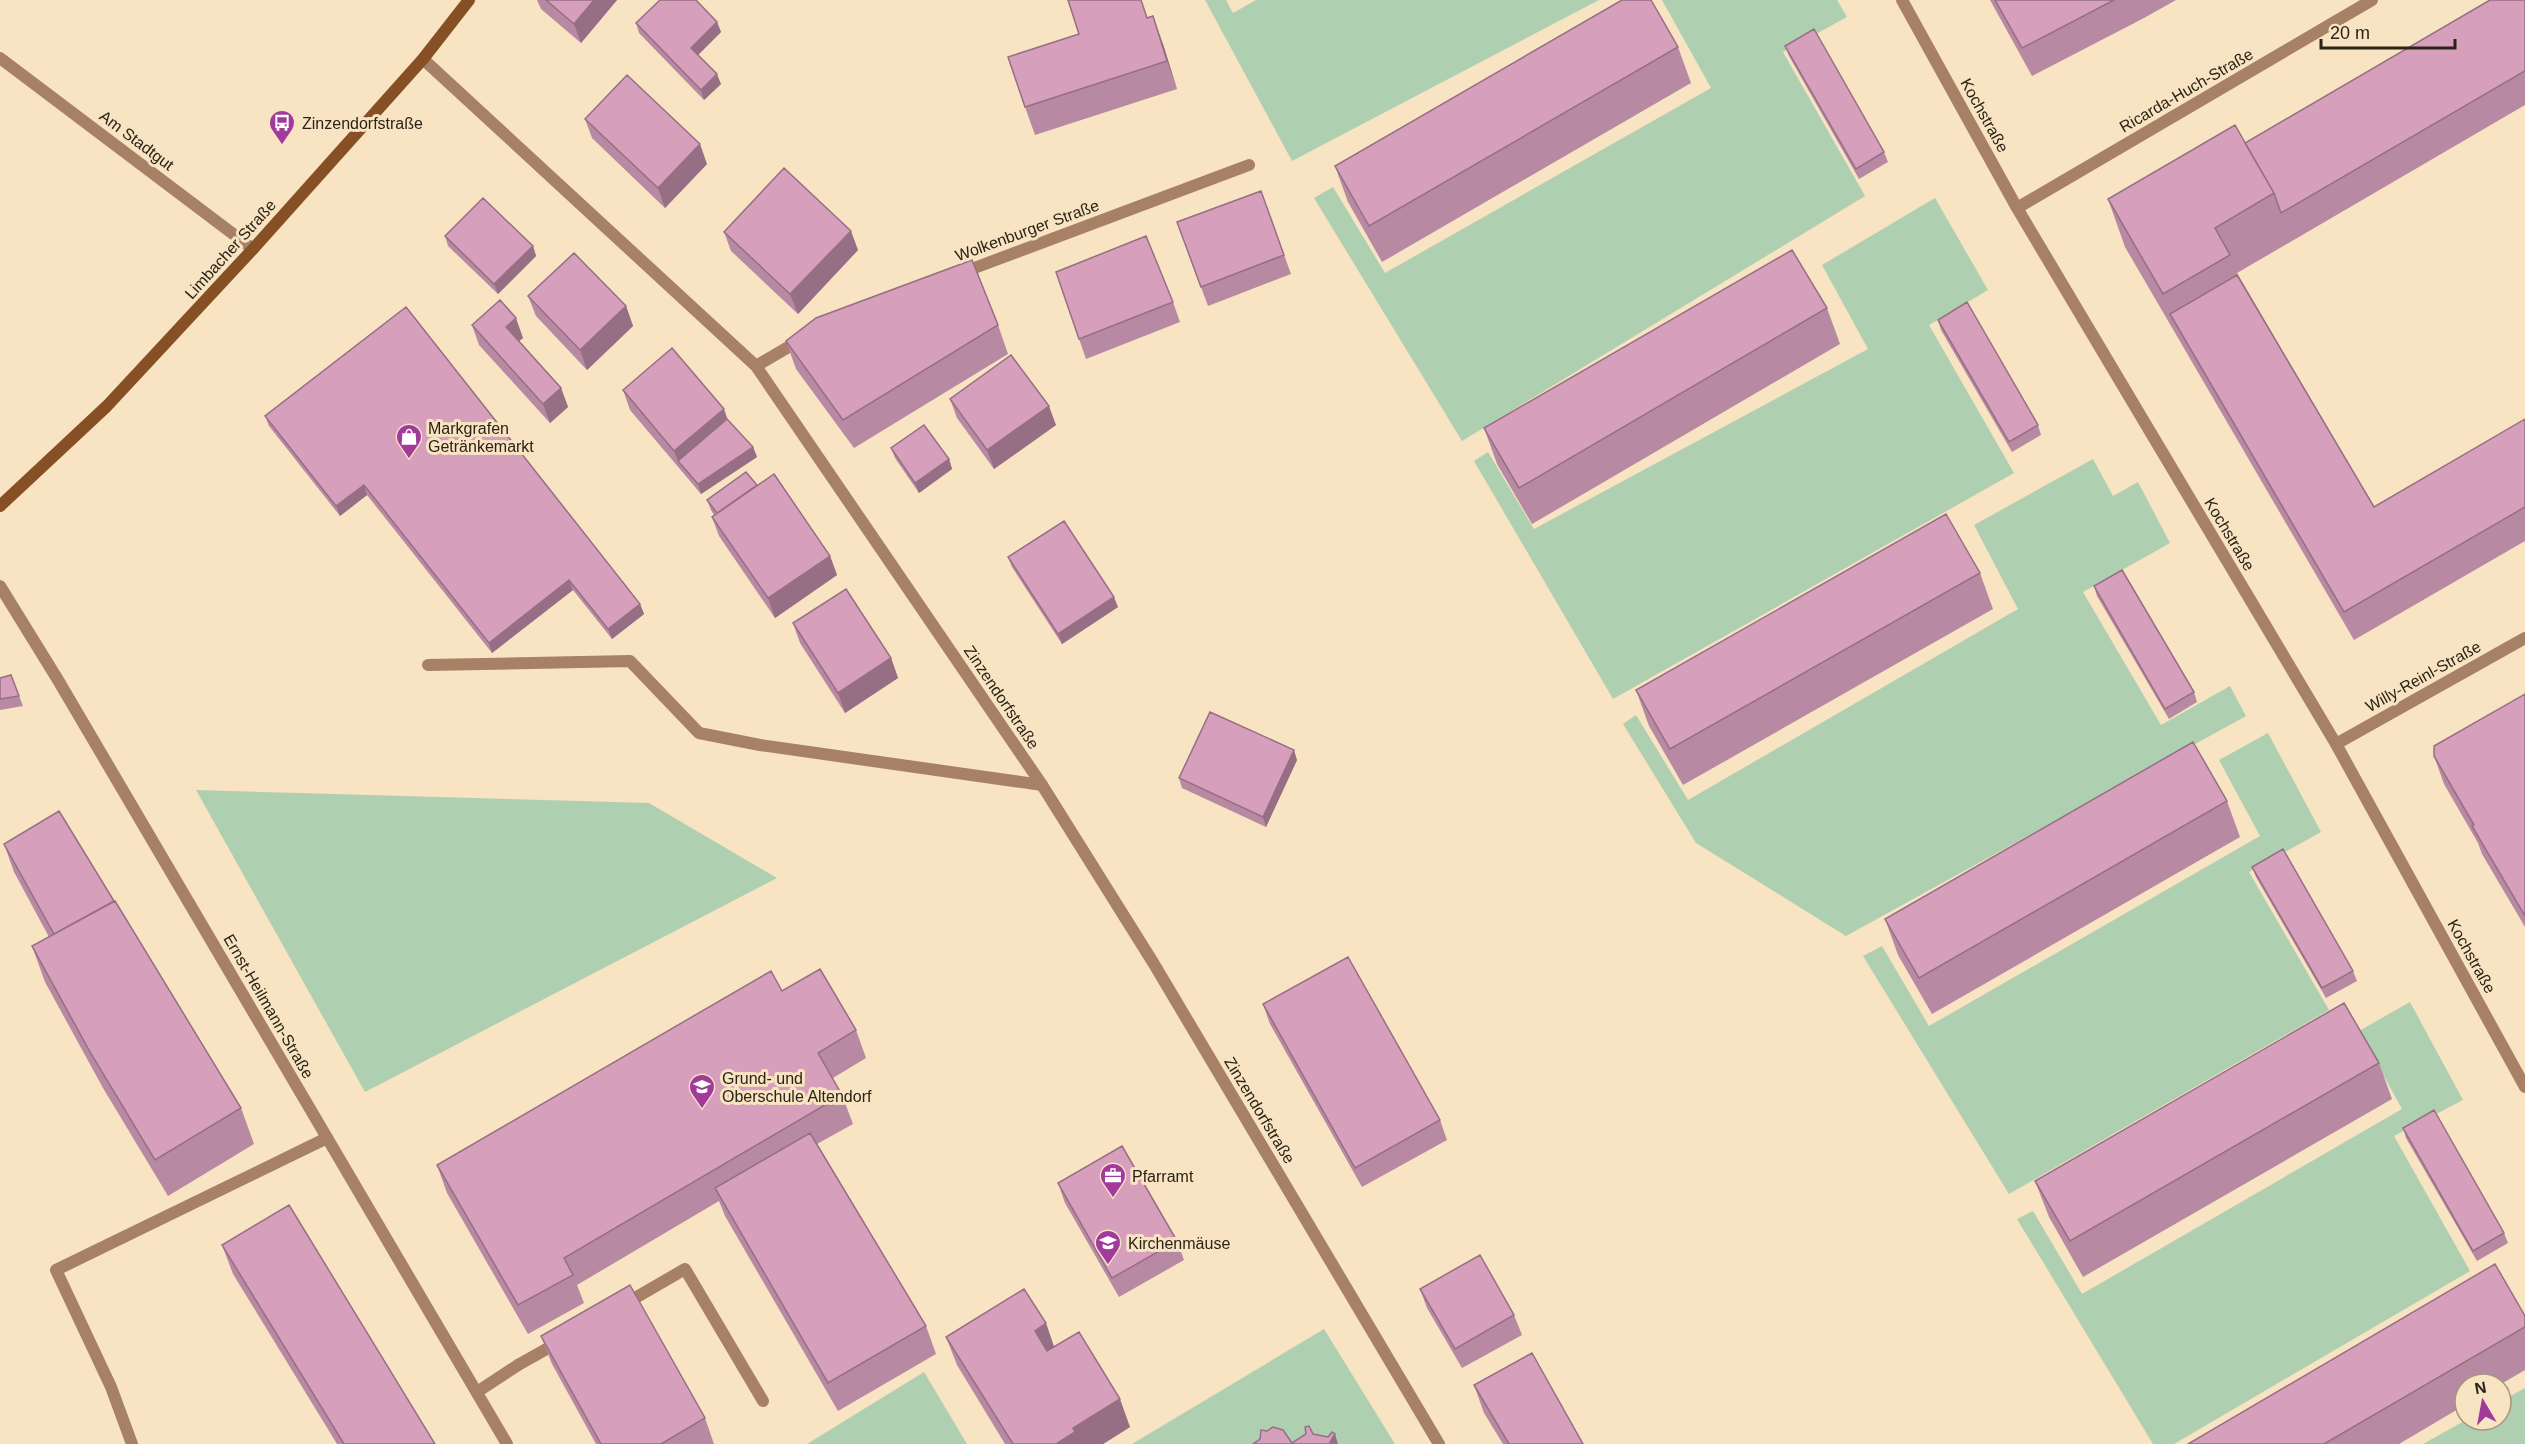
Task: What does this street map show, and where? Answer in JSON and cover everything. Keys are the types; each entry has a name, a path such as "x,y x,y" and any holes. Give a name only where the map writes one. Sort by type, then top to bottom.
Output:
{"main road":[{"name":"Limbacher Straße","path":"0,506 107,406 253,249 423,59 469,0"}],"street":[{"name":"Kochstraße","path":"1902,0 2017,207 2336,744 2525,1087"},
{"name":"Ricarda-Huch-Straße","path":"2017,207 2372,0"},
{"name":"Am Stadtgut","path":"0,58 253,249"},
{"name":"Zinzendorfstraße","path":"423,59 756,366 1042,786 1154,964 1439,1444"},
{"name":"Wolkenburger Straße","path":"952,276 1249,165"},
{"path":"756,366 812,333"},
{"name":"Ernst-Heilmann-Straße","path":"0,586 64,690 507,1444"},
{"name":"Willy-Reinl-Straße","path":"2336,744 2525,638"},
{"path":"428,664 630,662 699,733 760,745 1042,786"},
{"path":"132,1444 111,1387 56,1270 327,1137"},
{"path":"616,1309 686,1269 763,1401"},
{"path":"477,1392 567,1337"}],"green space":[{"path":"1205,0 1226,0 1233,13 1256,0 1599,0 1292,161"},
{"path":"1662,0 1837,0 1847,17 1783,52 1865,196 1462,441 1314,198 1333,187 1385,273 1711,88"},
{"path":"1935,198 1988,290 1929,325 2014,473 1613,699 1474,461 1488,452 1534,529 1868,349 1822,265"},
{"path":"2093,459 2113,496 2138,482 2170,543 2083,592 2161,725 2230,686 2246,716 1846,936 1696,843 1623,724 1636,715 1688,800 2018,609 1974,525"},
{"path":"2268,733 2321,832 2249,872 2329,1010 2009,1194 1863,956 1882,946 1929,1026 2260,836 2219,760"},
{"path":"196,790 649,803 777,878 365,1092"},
{"path":"2410,1002 2463,1100 2394,1136 2470,1271 2174,1444 2153,1444 2017,1219 2033,1211 2082,1294 2402,1109 2359,1031"},
{"path":"1324,1329 1395,1444 1132,1444"},
{"path":"924,1372 967,1444 807,1444"},
{"path":"2525,1388 2525,1444 2423,1444 2453,1427 2453,1432 2513,1432 2513,1394"}],"building":[{"path":"546,0 594,0 574,24"},
{"path":"660,0 696,0 717,22 691,48 717,74 701,90 636,23"},
{"path":"1068,0 1141,0 1147,18 1153,16 1167,61 1025,107 1008,57 1079,34"},
{"path":"1622,0 1651,0 1678,47 1369,226 1335,166"},
{"path":"1995,0 2114,0 2022,48"},
{"path":"2490,0 2525,0 2525,71 2281,213 2274,193 2245,143"},
{"path":"1814,29 1884,152 1856,169 1785,46"},
{"path":"627,75 700,144 658,188 585,119"},
{"path":"2235,125 2274,193 2215,228 2230,255 2163,294 2108,199"},
{"path":"784,168 851,231 790,294 724,232"},
{"path":"1261,191 1284,255 1201,287 1177,222"},
{"path":"483,198 533,246 494,284 445,236"},
{"path":"1146,236 1173,302 1079,339 1056,272"},
{"path":"1792,250 1827,308 1519,488 1484,428"},
{"path":"574,253 626,306 580,350 528,296"},
{"path":"972,260 998,325 843,420 786,341 816,318"},
{"path":"2237,275 2374,507 2525,419 2525,507 2344,612 2170,314"},
{"path":"500,300 516,318 506,327 561,388 543,404 472,325"},
{"path":"1967,302 2038,425 2009,442 1938,320"},
{"name":"Markgrafen Getränkemarkt","path":"406,307 640,604 608,629 569,580 489,643 364,485 336,506 265,416"},
{"path":"672,348 724,409 674,451 623,390"},
{"path":"1011,355 1049,406 987,450 950,399"},
{"path":"727,419 753,447 698,484 678,461"},
{"path":"924,425 949,459 915,483 891,448"},
{"path":"746,472 757,485 717,513 707,500"},
{"path":"774,474 830,556 768,598 712,517"},
{"path":"1946,514 1980,573 1670,749 1636,690"},
{"path":"1064,521 1114,597 1058,634 1008,557"},
{"path":"2122,570 2194,692 2165,709 2094,586"},
{"path":"846,589 891,658 838,693 793,623"},
{"path":"11,675 19,696 0,699 0,678"},
{"path":"2525,694 2525,916 2434,756 2434,746"},
{"path":"1210,712 1294,750 1263,817 1179,778"},
{"path":"2193,742 2227,801 1919,978 1885,919"},
{"path":"59,811 114,901 54,934 4,844"},
{"path":"2283,849 2353,971 2322,988 2252,867"},
{"path":"115,901 241,1108 155,1160 90,1052 32,946"},
{"path":"1348,957 1440,1120 1355,1168 1263,1004"},
{"path":"820,969 856,1030 818,1053 842,1095 564,1258 573,1275 518,1305 437,1165 771,971 782,991"},
{"path":"2344,1003 2379,1063 2070,1241 2035,1181"},
{"path":"2434,1110 2504,1233 2473,1251 2403,1128"},
{"path":"810,1133 926,1326 828,1383 715,1188"},
{"path":"1122,1146 1177,1241 1112,1278 1058,1183"},
{"path":"289,1205 435,1444 344,1444 222,1245"},
{"path":"1480,1255 1514,1315 1455,1349 1420,1289"},
{"path":"2495,1264 2525,1316 2525,1327 2324,1444 2188,1444"},
{"path":"630,1285 705,1418 661,1444 601,1444 541,1336"},
{"path":"1024,1289 1046,1323 1035,1331 1047,1351 1079,1332 1120,1399 1073,1428 1075,1432 1056,1444 1013,1444 946,1337"},
{"path":"1532,1353 1583,1444 1509,1444 1474,1385"},
{"path":"1309,1426 1313,1434 1328,1437 1332,1432 1335,1434 1331,1444 1253,1444 1260,1439 1261,1430 1267,1431 1273,1427 1283,1430 1292,1443 1306,1434 1305,1427"}],"place":[{"name":"Zinzendorfstraße","path":"282,146"},
{"name":"Markgrafen Getränkemarkt","path":"409,460"},
{"name":"Grund- und Oberschule Altendorf","path":"702,1110"},
{"name":"Pfarramt","path":"1113,1199"},
{"name":"Kirchenmäuse","path":"1108,1266"}]}
